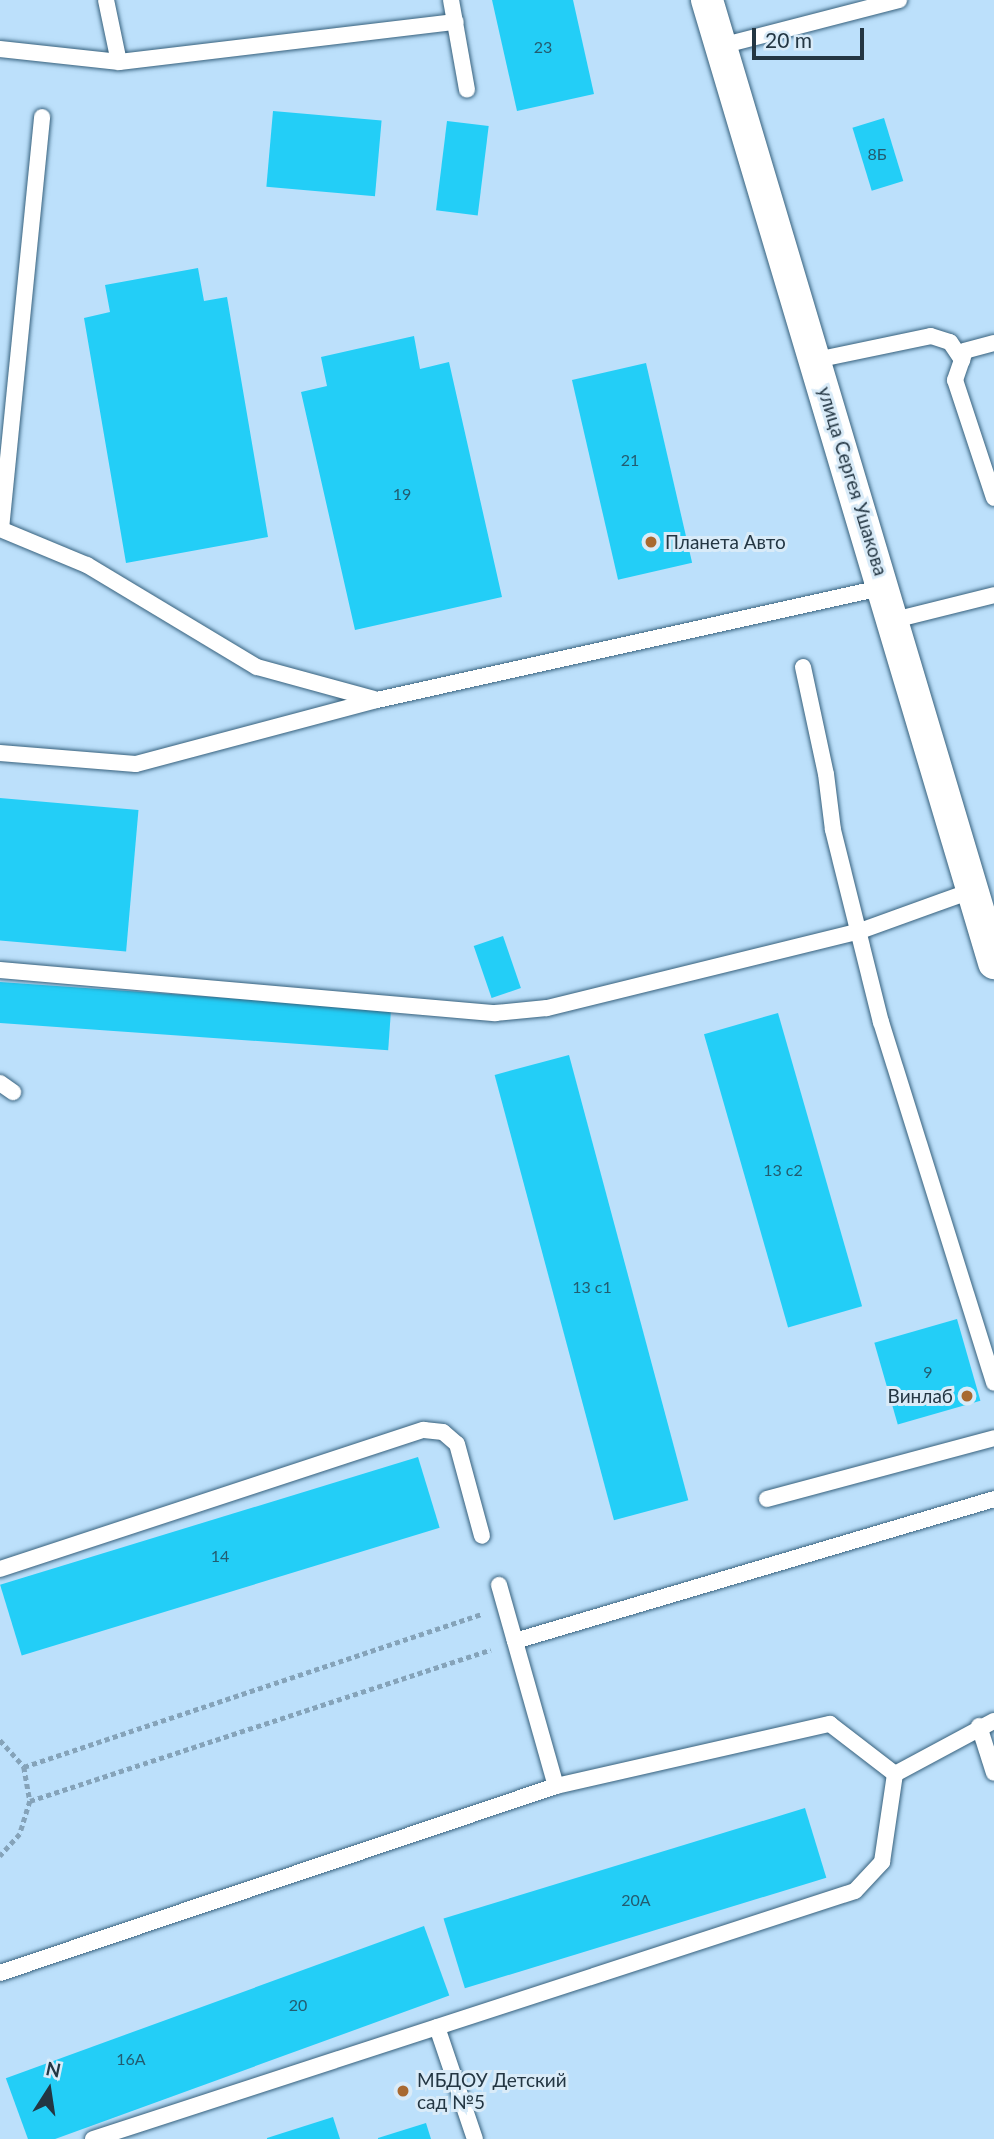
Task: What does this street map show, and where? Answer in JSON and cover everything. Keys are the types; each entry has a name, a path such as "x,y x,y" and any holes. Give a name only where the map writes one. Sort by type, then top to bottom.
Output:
{"street":[{"name":"улица Сергея Ушакова","path":"707,0 885,587 971,891 994,962"}],"lane":[{"path":"106,0 119,62"},
{"path":"451,0 467,90"},
{"path":"721,46 899,0"},
{"path":"0,49 119,62 456,22"},
{"path":"42,117 1,529 87,565 257,667 377,700"},
{"path":"816,360 931,336 950,341 962,360"},
{"path":"994,342 965,351 955,380 994,498"},
{"path":"0,753 136,764 377,700 885,587"},
{"path":"894,620 994,595"},
{"path":"803,667 826,774 833,830 881,1022 994,1383"},
{"path":"0,970 495,1013 547,1008 860,931 971,891"},
{"path":"0,1569 424,1430 443,1432 457,1444 482,1536"},
{"path":"768,1499 994,1438"},
{"path":"515,1641 994,1499"},
{"path":"499,1585 556,1786"},
{"path":"0,1973 556,1786 830,1724 895,1774"},
{"path":"895,1774 987,1724 994,1773"},
{"path":"93,2139 855,1891 882,1862 895,1774"},
{"path":"437,2027 475,2139"}],"path":[{"path":"24,1767 505,1606"},
{"path":"30,1801 515,1641"},
{"path":"0,1740 24,1767 30,1801 20,1834 0,1856"}],"building":[{"path":"492,0 573,0 594,94 517,111"},
{"path":"273,111 382,120 375,196 266,187"},
{"path":"884,118 903,181 872,191 852,128"},
{"path":"447,121 489,126 478,215 436,210"},
{"path":"198,268 204,301 227,297 268,537 126,563 84,318 110,312 105,285"},
{"path":"414,336 420,369 449,362 502,597 355,630 301,392 327,386 321,357"},
{"path":"646,363 692,563 618,580 572,380"},
{"path":"0,798 138,810 126,952 0,941"},
{"path":"503,936 521,988 492,998 474,946"},
{"path":"0,982 391,1009 388,1050 0,1023"},
{"path":"778,1013 862,1306 788,1327 704,1034"},
{"path":"569,1055 688,1500 614,1520 495,1075"},
{"path":"957,1319 980,1401 898,1424 874,1343"},
{"path":"418,1457 440,1528 22,1656 0,1585"},
{"path":"805,1808 826,1878 465,1988 444,1919"},
{"path":"424,1926 449,1996 55,2139 28,2139 6,2078"},
{"path":"333,2117 340,2139 267,2139 267,2138"},
{"path":"426,2123 431,2139 378,2139 378,2138"}],"place":[{"name":"Планета Авто","path":"651,542"},
{"name":"Винлаб","path":"967,1396"},
{"name":"МБДОУ Детский сад №5","path":"403,2091"}]}
